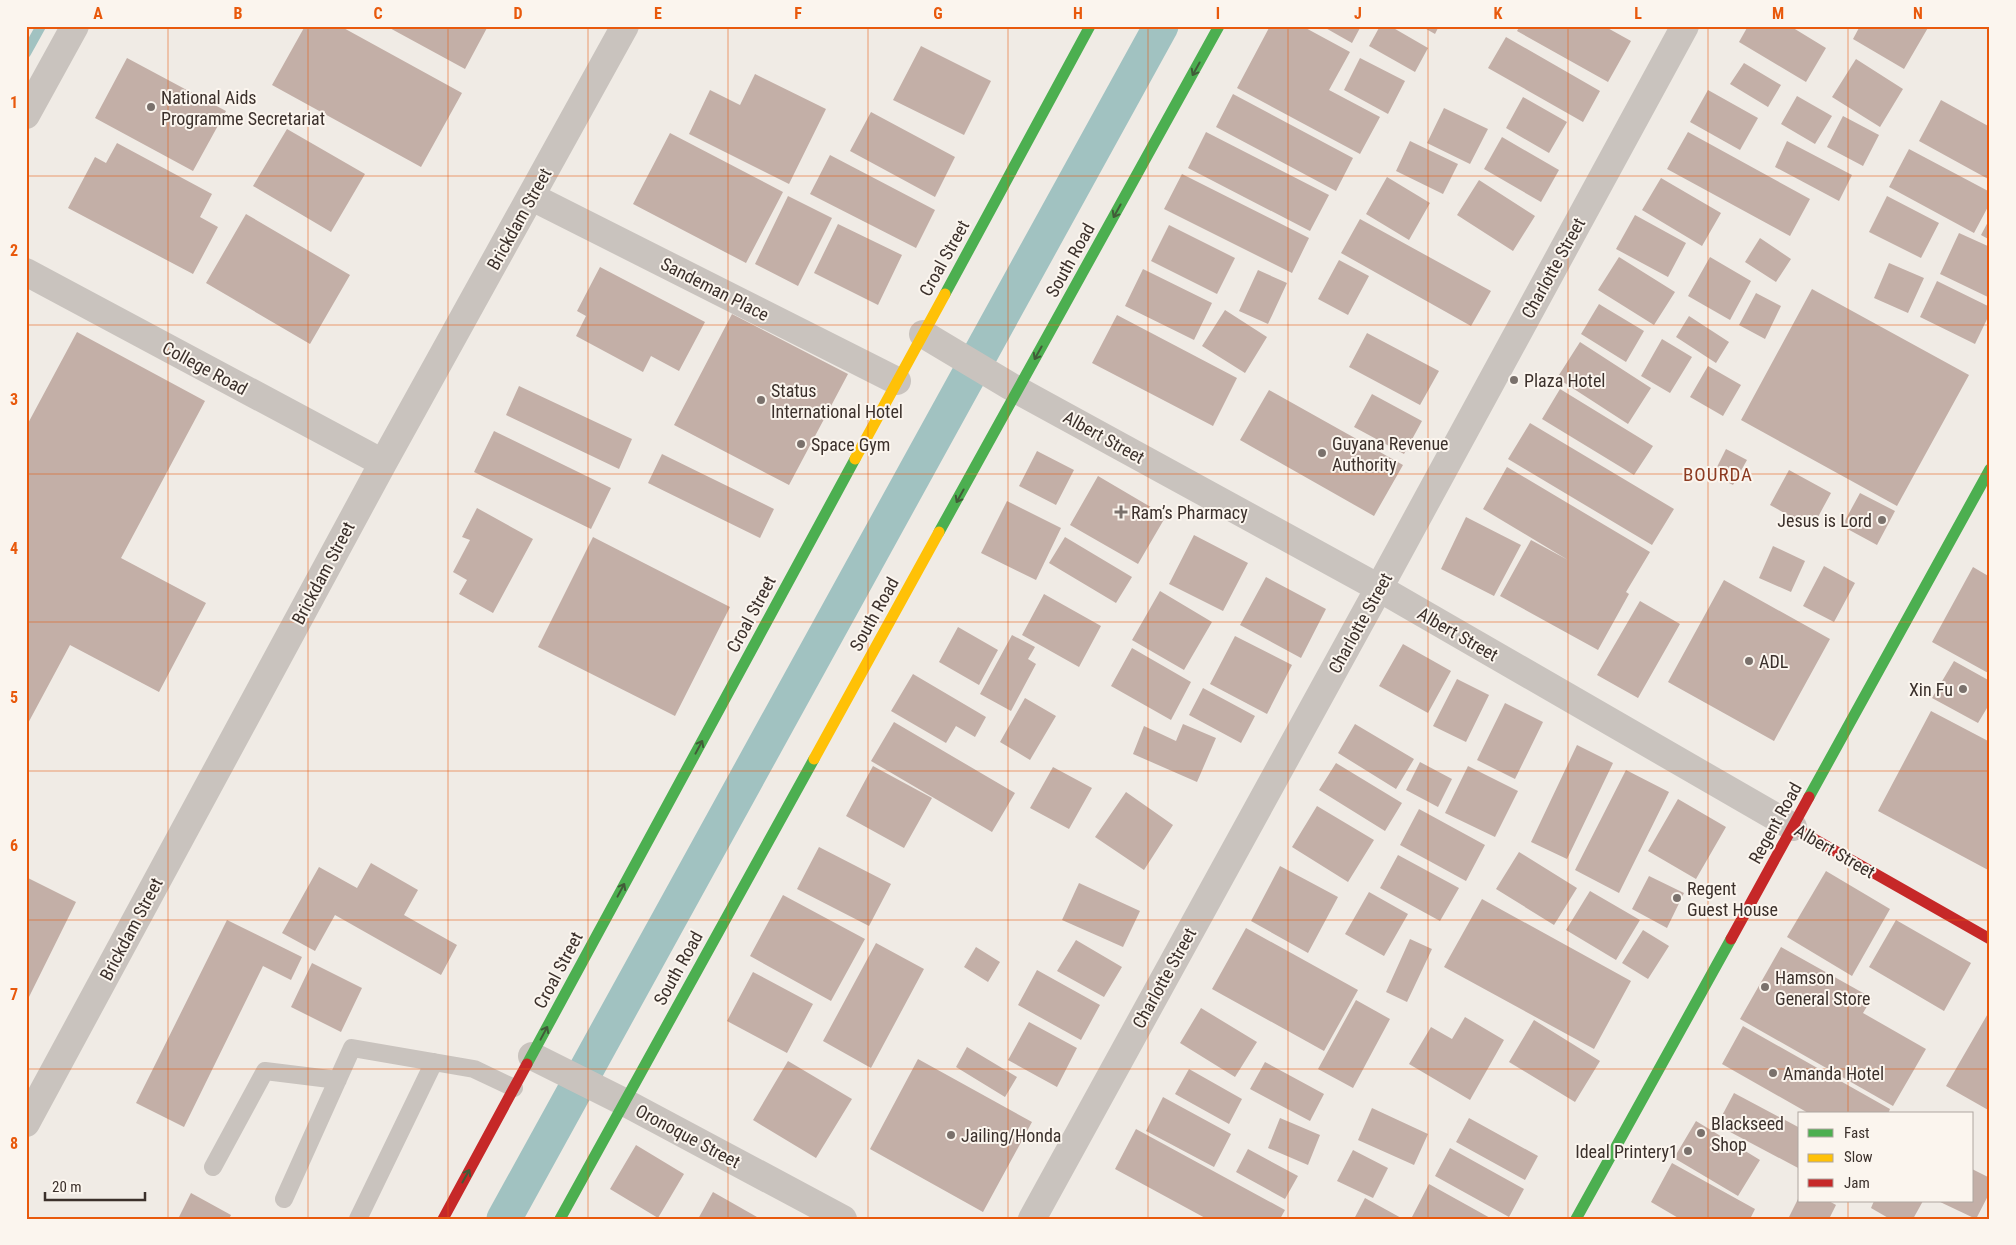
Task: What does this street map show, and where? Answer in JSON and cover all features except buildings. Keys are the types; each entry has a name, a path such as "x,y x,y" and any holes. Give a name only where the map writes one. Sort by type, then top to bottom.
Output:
{"street":[{"path":"26,115 75,26"},
{"name":"Brickdam Street","path":"26,1123 383,463 625,26"},
{"name":"Croal Street","path":"443,1219 514,1088 543,1061 897,381 1090,26"},
{"name":"South Road","path":"560,1219 615,1098 1219,26"},
{"name":"Charlotte Street","path":"1032,1219 1685,26"},
{"name":"Sandeman Place","path":"532,197 897,381"},
{"name":"College Road","path":"26,272 383,463"},
{"name":"Albert Street","path":"923,334 1014,388 1379,588 1990,939"},
{"name":"Regent Road","path":"1576,1219 1990,470"},
{"name":"Oronoque Street","path":"543,1061 843,1219"}],"lane":[{"path":"284,1200 352,1048 474,1069 514,1088"},
{"path":"358,1219 434,1062"},
{"path":"212,1167 265,1071 338,1080"}],"waterway":[{"path":"26,53 41,26"},
{"path":"504,1219 1161,26"}],"traffic: fast":[{"path":"945,294 1090,26"},
{"path":"939,532 1219,26"},
{"path":"527,1064 855,459"},
{"path":"1809,797 1990,469"},
{"path":"560,1219 814,759"},
{"path":"1576,1219 1731,939"}],"traffic: slow":[{"path":"855,459 945,294"},
{"path":"814,759 939,532"}],"traffic: jam":[{"path":"1731,939 1809,797"},
{"path":"1793,827 1990,939"},
{"path":"443,1219 527,1064"}],"place":[{"name":"National Aids Programme Secretariat","path":"151,107"},
{"name":"Plaza Hotel","path":"1514,380"},
{"name":"Status International Hotel","path":"761,400"},
{"name":"Space Gym","path":"801,444"},
{"name":"Guyana Revenue Authority","path":"1322,453"},
{"name":"Ram’s Pharmacy","path":"1121,512"},
{"name":"Jesus is Lord","path":"1882,520"},
{"name":"ADL","path":"1749,661"},
{"name":"Xin Fu","path":"1963,689"},
{"name":"Regent Guest House","path":"1677,898"},
{"name":"Hamson General Store","path":"1765,987"},
{"name":"Amanda Hotel","path":"1773,1073"},
{"name":"Blackseed Shop","path":"1701,1133"},
{"name":"Jailing/Honda","path":"951,1135"},
{"name":"Ideal Printery1","path":"1688,1151"}],"district":[{"name":"BOURDA","path":"1718,474"}]}
